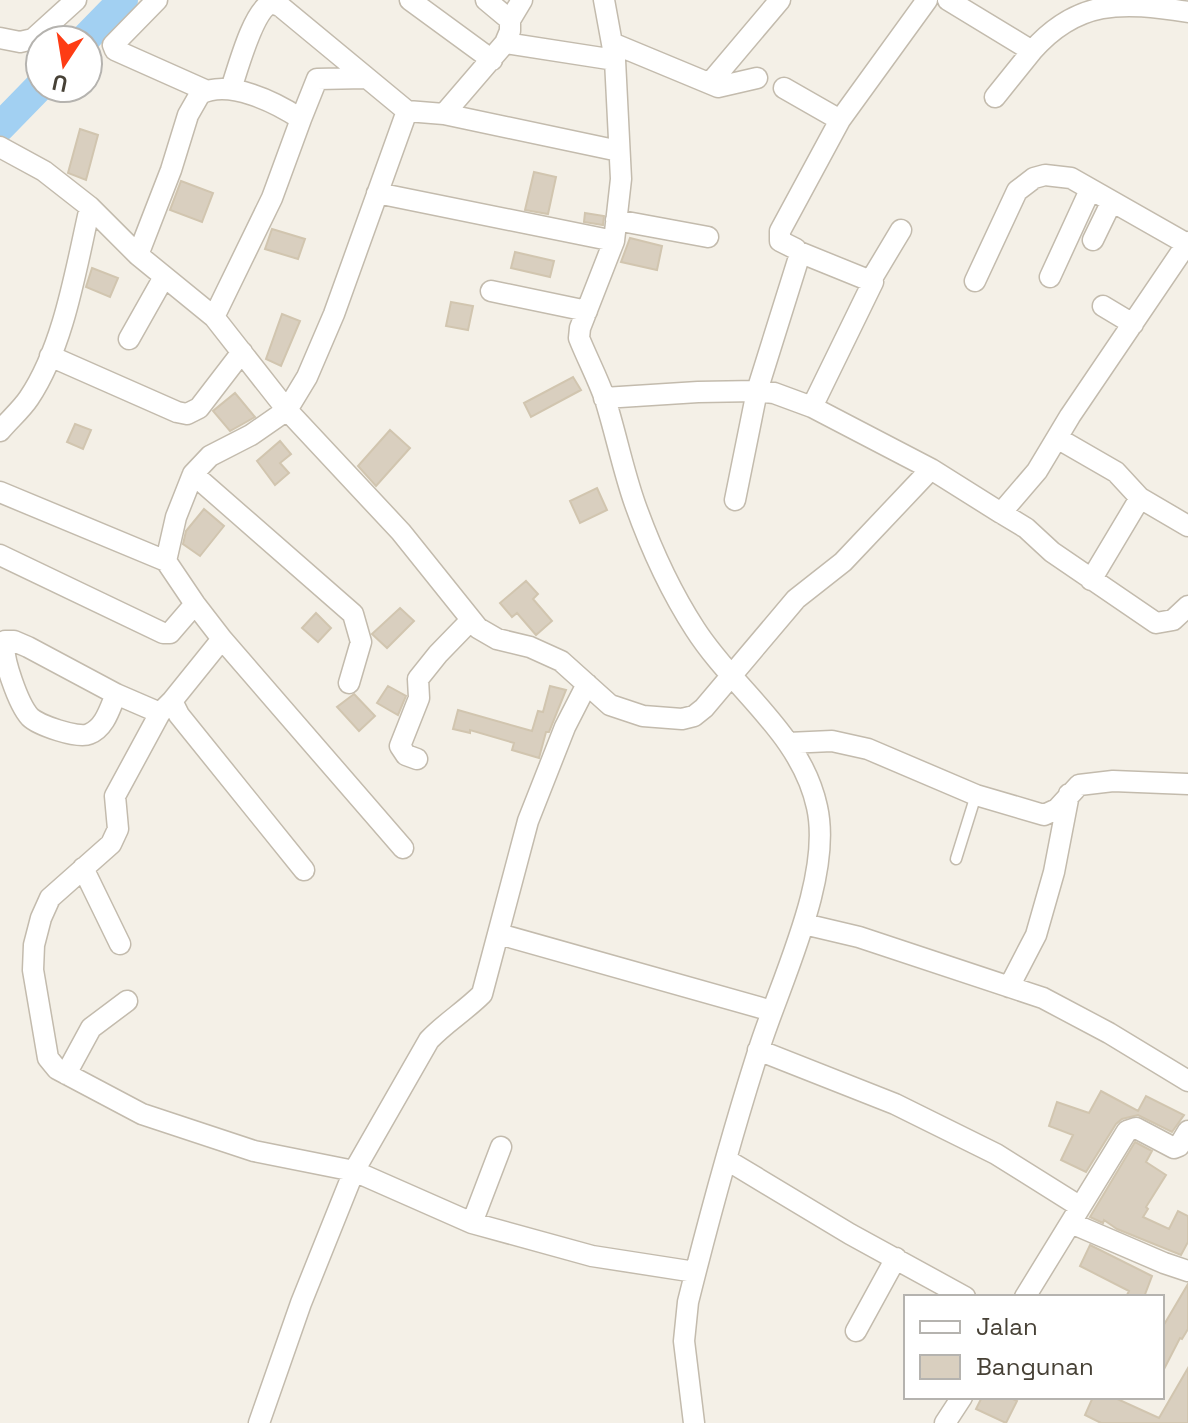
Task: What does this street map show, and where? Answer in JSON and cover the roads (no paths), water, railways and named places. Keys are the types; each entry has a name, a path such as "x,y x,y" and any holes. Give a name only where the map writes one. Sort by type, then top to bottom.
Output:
{"street":[{"path":"0,38 20,42 33,39 76,0"},
{"path":"157,0 119,36 113,45 115,50 207,91"},
{"path":"410,0 492,60"},
{"path":"486,0 510,20"},
{"path":"444,114 505,43 510,20 522,0"},
{"path":"604,0 614,52 621,179 614,241 579,338 604,398 635,504 664,571 695,629 730,676 754,700 788,743 809,781 818,808 820,834 804,924 758,1050 688,1302 684,1341 694,1423"},
{"path":"710,83 780,0"},
{"path":"871,280 799,252 780,241 780,231 840,120 927,0"},
{"path":"948,0 1032,51"},
{"path":"231,89 258,17 266,4 271,3 280,6 407,111 444,114 619,151"},
{"path":"995,97 1044,35 1062,18 1098,3 1143,5 1188,12"},
{"path":"505,43 614,52 724,87 757,78"},
{"path":"214,317 272,198 317,79 365,78"},
{"path":"784,88 840,120"},
{"path":"138,255 171,170 188,115 200,94 231,89 252,95 301,119"},
{"path":"166,561 176,517 193,474 210,456 251,435 287,410 307,377 334,314 407,111"},
{"path":"1,147 44,171 90,207 138,255 214,317 287,410 401,532 478,628 497,639 530,647 561,661 610,705 643,716 682,719 694,716 796,599 843,562 931,469"},
{"path":"975,281 1017,191 1034,178 1071,178 1187,243 1037,471 1001,513"},
{"path":"1050,277 1090,190"},
{"path":"377,193 614,241"},
{"path":"1093,240 1111,203"},
{"path":"0,431 29,398 50,356 70,293 90,207"},
{"path":"616,220 708,237"},
{"path":"812,407 872,286 871,280 901,230"},
{"path":"735,500 757,391 794,278 799,252"},
{"path":"129,339 164,277"},
{"path":"491,291 587,311"},
{"path":"1103,306 1133,324"},
{"path":"50,356 187,414 199,408 242,352"},
{"path":"604,398 757,391 774,393 812,407 931,469 1026,528 1052,552 1156,623 1173,620 1188,606"},
{"path":"1057,438 1116,472 1140,498 1188,526"},
{"path":"193,474 353,614 361,642 349,683"},
{"path":"0,492 166,561 222,639 403,848"},
{"path":"1091,580 1140,498"},
{"path":"0,555 163,633 170,633 195,604"},
{"path":"417,759 406,755 400,746 419,698 418,679 471,620"},
{"path":"222,639 166,707 115,796 118,829 111,844 50,898 34,945 33,970 48,1058 57,1069 142,1114 184,1128 254,1151 354,1171 472,1223 592,1256 695,1272"},
{"path":"116,694 102,725 87,735 77,735 39,722 32,718 22,703 5,659 5,641 28,647 116,694 166,707 179,715 304,870"},
{"path":"259,1423 301,1303 354,1171 429,1040 441,1026 482,994 528,821 565,727 587,684"},
{"path":"788,743 832,741 868,749 976,795 1044,815 1057,809 1079,785 1113,781 1188,784"},
{"path":"1009,987 1039,923 1054,872 1069,793"},
{"path":"83,868 120,944"},
{"path":"804,924 859,937 1062,1008 1188,1081"},
{"path":"499,934 772,1011"},
{"path":"66,1074 91,1028 127,1001"},
{"path":"758,1050 895,1104 996,1154 1075,1214 1164,1263 1188,1271"},
{"path":"1026,1295 1127,1131 1136,1128 1174,1148 1179,1146 1188,1131"},
{"path":"472,1223 501,1147"},
{"path":"727,1160 850,1234 961,1295"},
{"path":"856,1331 896,1258"},
{"path":"945,1423 961,1399"}],"lane":[{"path":"956,859 976,795"}],"waterway":[{"path":"100,24 123,0"},
{"path":"0,127 24,102"}]}
